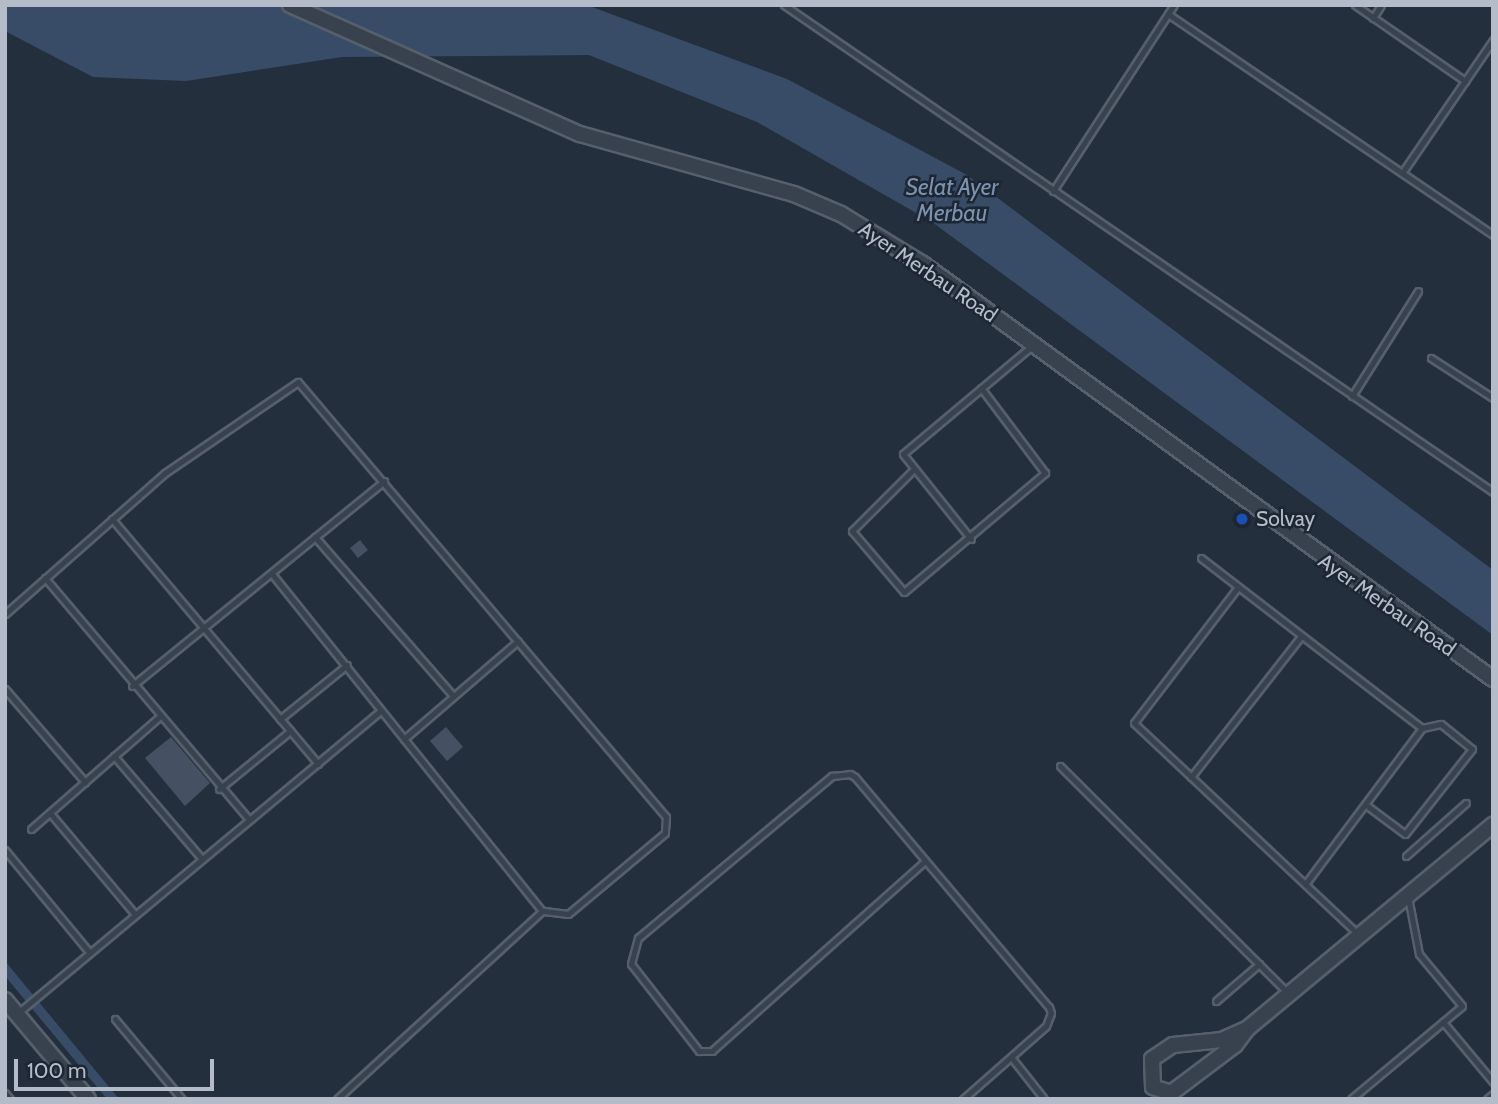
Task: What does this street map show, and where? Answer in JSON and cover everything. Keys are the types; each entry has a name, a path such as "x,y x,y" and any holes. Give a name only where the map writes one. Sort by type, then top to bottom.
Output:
{"street":[{"name":"Ayer Merbau Road","path":"290,5 560,124 821,204 923,264 1493,678"},
{"path":"1247,1029 1219,1041 1173,1045 1152,1059 1148,1076 1157,1096 1171,1093 1235,1045 1247,1029 1493,825"},
{"path":"5,1000 21,1010 88,1099"}],"lane":[{"path":"784,5 1493,492"},
{"path":"1053,191 1174,5"},
{"path":"1355,5 1465,81"},
{"path":"1373,18 1381,5"},
{"path":"1168,14 1493,235"},
{"path":"1402,173 1493,40"},
{"path":"1352,396 1418,291"},
{"path":"971,539 912,471 904,451 1033,345"},
{"path":"1431,358 1493,398"},
{"path":"5,614 165,473 295,383 384,481 668,823 665,833 568,914 542,911 272,574"},
{"path":"912,471 852,531 895,587 912,590 1045,473 981,387"},
{"path":"132,686 384,481"},
{"path":"112,519 318,764"},
{"path":"315,537 453,696"},
{"path":"1201,558 1422,727"},
{"path":"45,578 219,789 248,818"},
{"path":"1238,587 1135,719 1191,777 1359,936"},
{"path":"1191,777 1301,636"},
{"path":"404,740 518,641"},
{"path":"280,719 346,665"},
{"path":"5,689 85,782"},
{"path":"21,1010 248,818 318,764 381,710"},
{"path":"31,829 159,717"},
{"path":"1306,883 1422,727 1441,724 1468,744 1469,758 1405,834 1366,805"},
{"path":"219,789 290,732"},
{"path":"114,756 201,858"},
{"path":"1060,766 1289,994"},
{"path":"925,861 712,1051 699,1051 633,973 638,938 838,773 855,777 1049,1007 1046,1026 963,1099"},
{"path":"1406,856 1466,803"},
{"path":"50,813 134,913"},
{"path":"5,850 89,952"},
{"path":"1350,1099 1462,1006 1419,954 1408,897"},
{"path":"337,1099 542,911"},
{"path":"1216,1000 1259,964"},
{"path":"115,1019 182,1099"},
{"path":"1443,1022 1493,1082"},
{"path":"1011,1057 1044,1099"},
{"path":"5,1093 10,1099"},
{"path":"1487,1099 1493,1094"}],"water":[{"name":"Selat Ayer Merbau","path":"5,5 592,7 787,79 967,175 1493,570 1493,635 932,222 757,122 589,55 342,57 186,81 93,77 5,31"},
{"path":"5,961 119,1099 107,1099 5,976"}],"building":[{"path":"360,540 368,550 358,558 350,548"},
{"path":"446,727 463,747 447,761 430,741"},
{"path":"171,737 210,783 185,806 145,758"}],"place":[{"name":"Solvay","path":"1242,519"}]}
